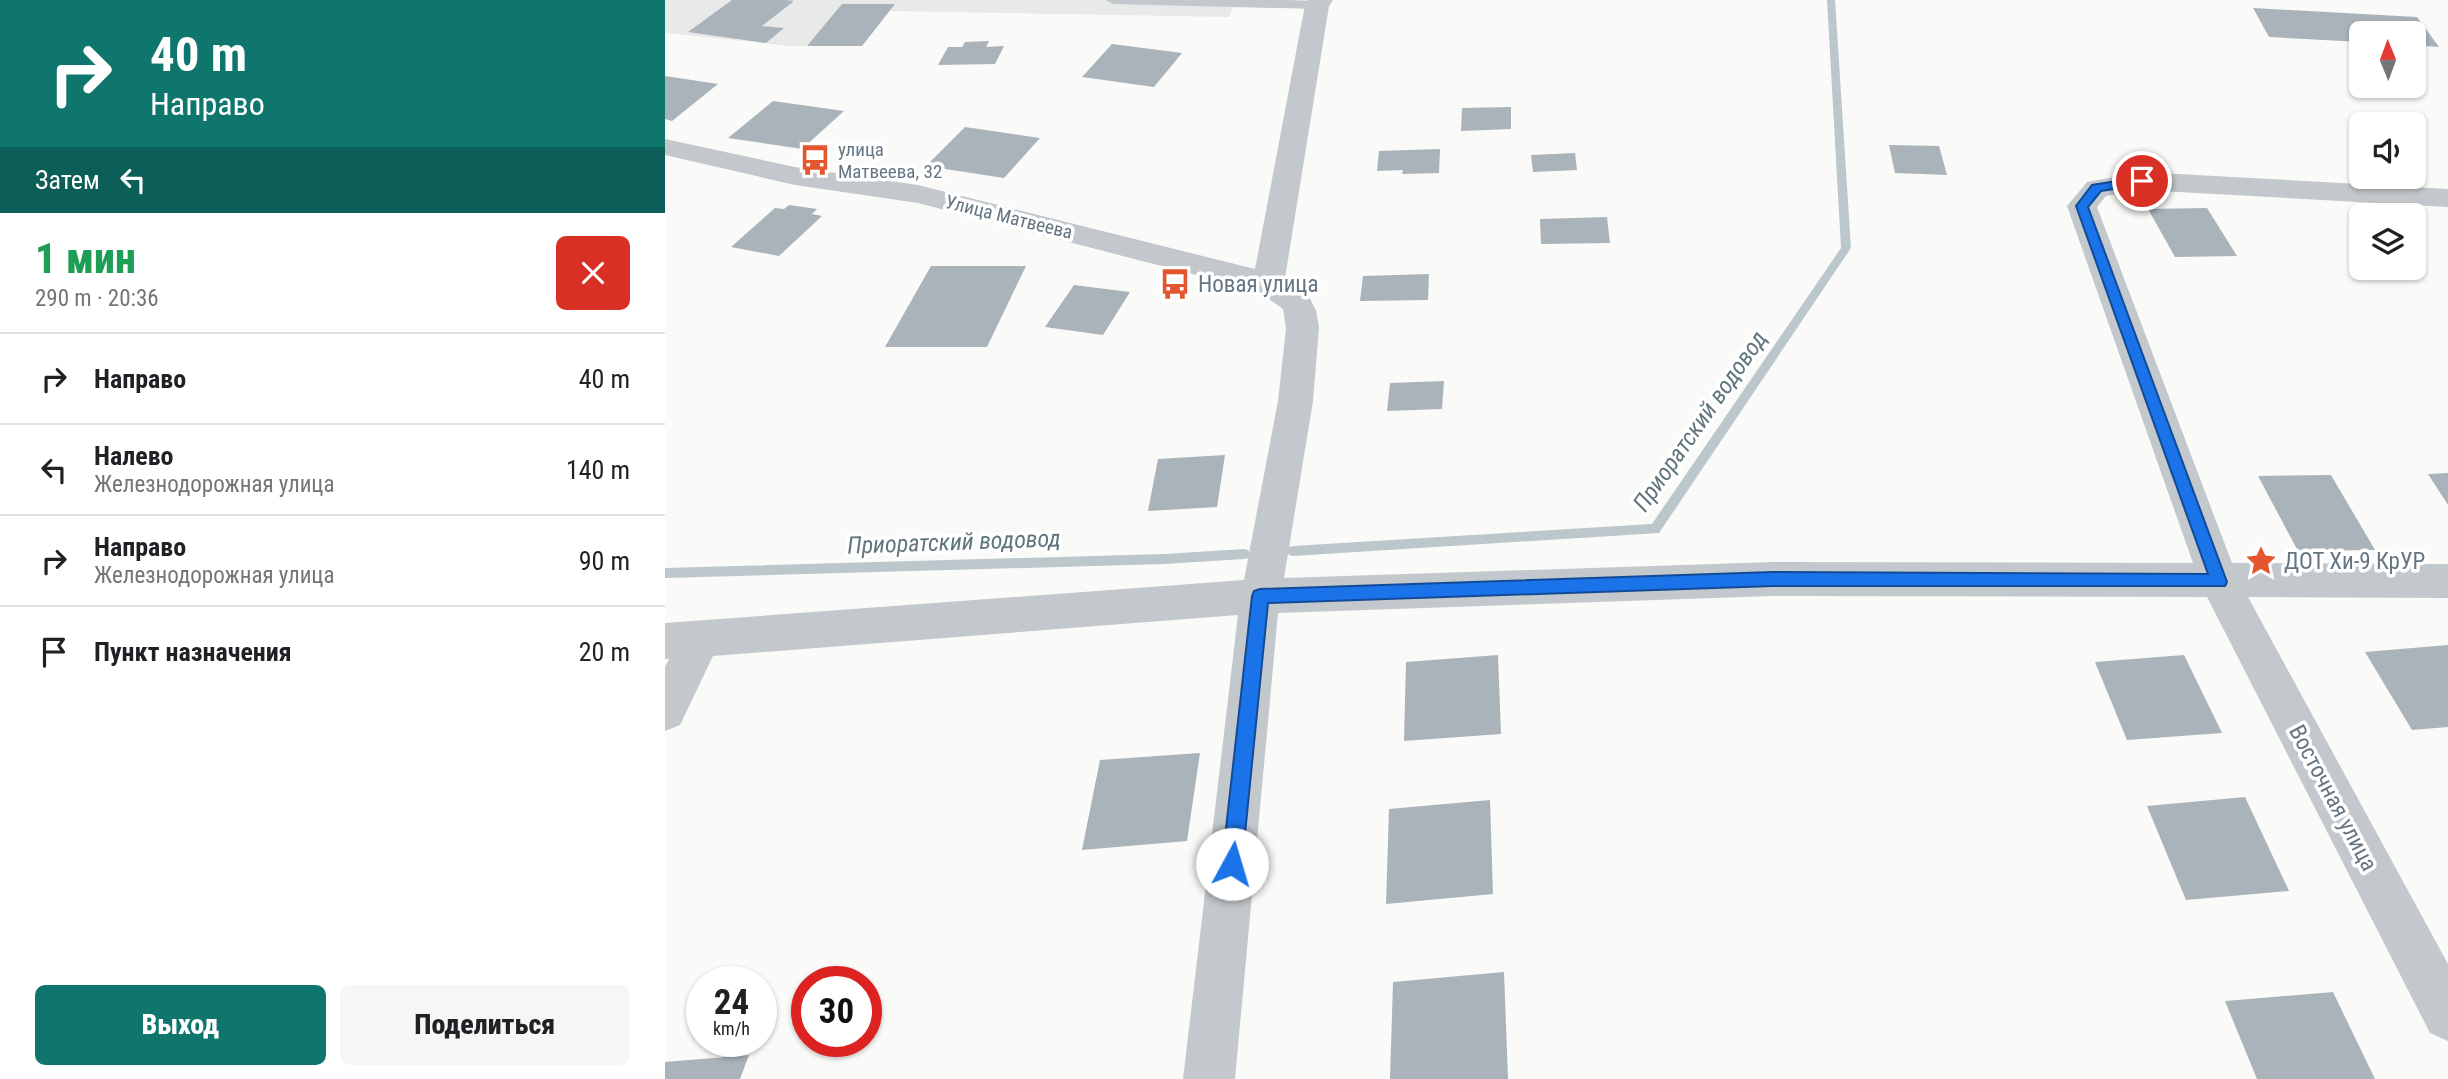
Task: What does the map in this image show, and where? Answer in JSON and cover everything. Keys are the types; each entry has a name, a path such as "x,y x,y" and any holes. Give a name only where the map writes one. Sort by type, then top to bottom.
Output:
{"street":[{"path":"1209,1079 1260,596 1275,521 1302,346 1301,312 1291,297 1268,282 1319,3"},
{"name":"Улица Матвеева","path":"665,147 795,176 918,194 1268,282"},
{"name":"Восточная улица","path":"2448,198 2142,181 2097,188 2082,206 2219,582 2448,1015"},
{"path":"665,711 683,639 1260,596 1773,579 2448,581"}],"lane":[{"path":"1113,0 1319,3"}],"shaded area":[{"path":"665,0 1236,0 1229,17 889,11 862,46 790,46 665,33"}],"building":[{"path":"732,0 794,1 762,26 784,28 766,43 688,32"},
{"path":"842,4 895,4 862,46 807,46"},
{"path":"2253,8 2417,17 2420,21 2349,21 2349,41 2269,37"},
{"path":"2426,29 2439,47 2426,46"},
{"path":"989,41 986,47 1004,46 995,64 938,65 948,47 962,47 965,42"},
{"path":"1112,44 1182,53 1154,87 1082,77"},
{"path":"665,76 718,84 672,121 665,119"},
{"path":"773,101 844,111 802,149 728,138"},
{"path":"1511,107 1511,129 1461,131 1462,108"},
{"path":"965,127 1040,138 1004,178 926,166"},
{"path":"1889,145 1939,146 1947,175 1895,173"},
{"path":"1440,149 1439,173 1402,174 1403,170 1377,171 1379,151"},
{"path":"1575,153 1577,170 1533,172 1531,155"},
{"path":"789,205 817,209 812,214 822,216 779,256 731,247 775,208 784,209"},
{"path":"2207,208 2237,256 2175,257 2148,209"},
{"path":"1607,217 1610,243 1541,244 1540,219"},
{"path":"931,266 1026,266 987,347 885,347"},
{"path":"1429,274 1428,300 1360,301 1363,276"},
{"path":"1074,285 1130,292 1103,335 1045,327"},
{"path":"1444,381 1442,409 1387,411 1390,383"},
{"path":"1225,455 1217,507 1148,511 1158,459"},
{"path":"2448,473 2448,505 2428,474"},
{"path":"2331,475 2375,550 2298,551 2258,476"},
{"path":"2448,645 2448,727 2412,730 2365,652"},
{"path":"1498,655 1501,734 1404,741 1406,662"},
{"path":"2184,655 2222,733 2127,740 2095,662"},
{"path":"1200,753 1187,841 1082,850 1100,760"},
{"path":"2245,797 2289,891 2186,900 2147,806"},
{"path":"1490,800 1493,894 1386,904 1389,809"},
{"path":"1504,972 1508,1079 1390,1079 1393,982"},
{"path":"2333,992 2375,1079 2257,1079 2225,1001"},
{"path":"748,1057 740,1079 665,1079 665,1062"}],"waterway":[{"name":"Приоратский водовод","path":"1293,551 1655,529 1846,248 1831,0"},
{"name":"Приоратский водовод","path":"665,573 1164,559 1244,554"}],"place":[{"name":"улица Матвеева, 32","path":"815,160"},
{"name":"Новая улица","path":"1175,284"},
{"name":"ДОТ Хи-9 КрУР","path":"2261,561"}],"route":[{"path":"1232,864 1260,596 1773,579 2219,582 2082,206 2097,188 2142,181"}]}
